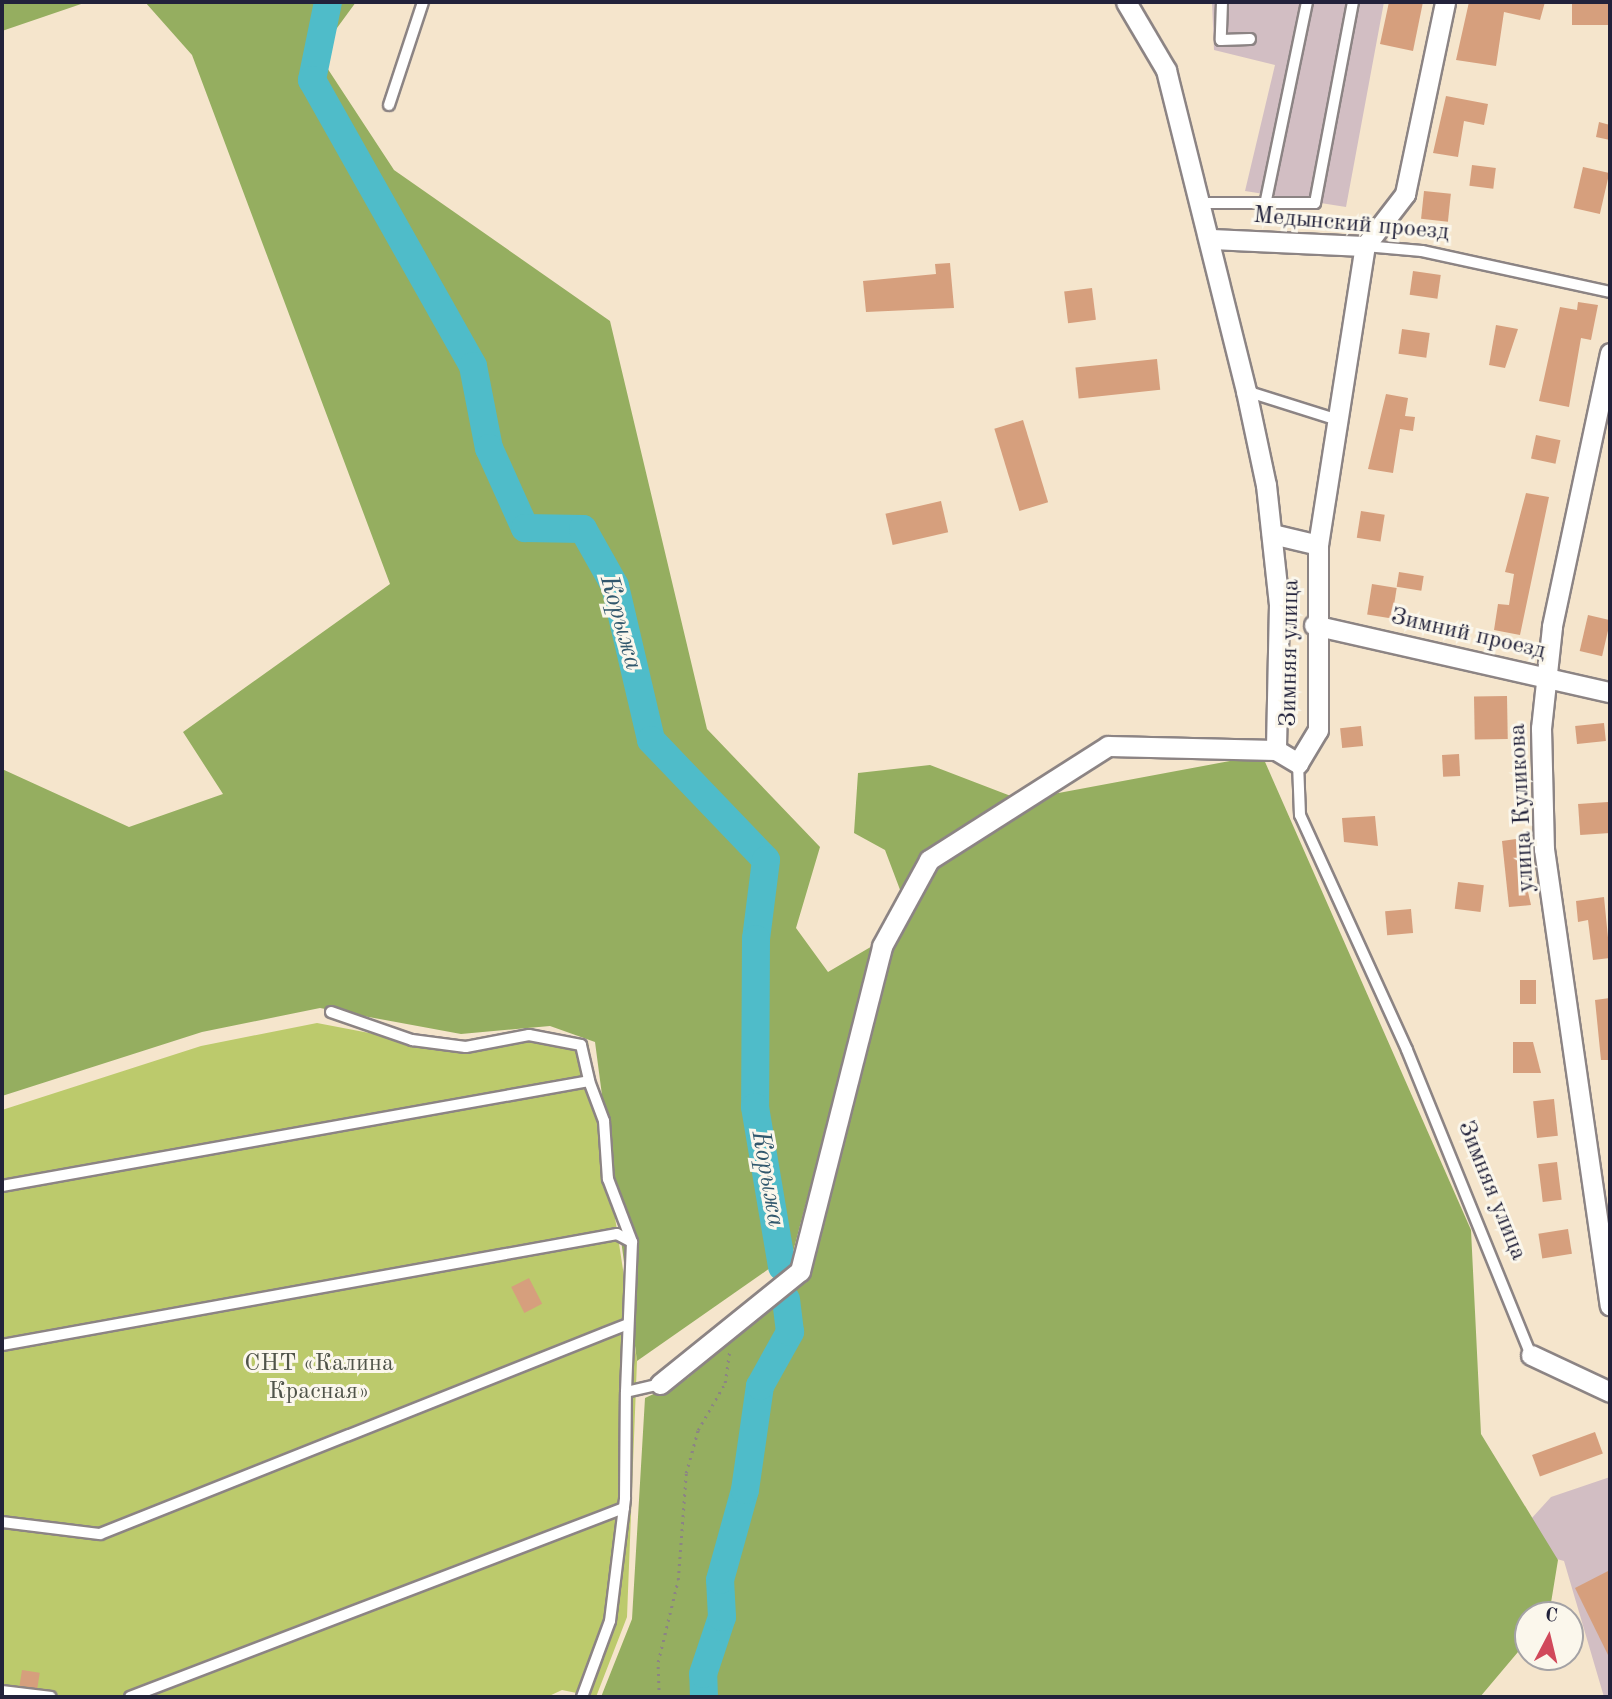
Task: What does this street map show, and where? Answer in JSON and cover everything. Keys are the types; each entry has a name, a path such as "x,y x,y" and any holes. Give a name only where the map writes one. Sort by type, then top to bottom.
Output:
{"street":[{"path":"1126,2 1166,70 1246,391 1272,534 1279,604 1276,750"},
{"path":"1365,246 1405,194 1445,2"},
{"name":"Медынский проезд","path":"1210,239 1365,246"},
{"name":"Зимняя улица","path":"1298,763 1318,730 1314,625 1318,545 1342,422 1365,246"},
{"name":"улица Куликова","path":"1610,353 1545,678 1544,849 1610,1305"},
{"path":"1272,534 1318,545"},
{"name":"Зимний проезд","path":"1314,625 1610,692"},
{"path":"660,1384 800,1271 882,946 929,860 1108,746 1276,750 1298,763"},
{"name":"Зимняя улица","path":"1531,1355 1610,1392"}],"lane":[{"path":"389,105 423,2"},
{"path":"1222,2 1221,40 1250,39"},
{"path":"1266,200 1307,2"},
{"path":"1201,203 1266,200 1315,203 1353,2"},
{"name":"Медынский проезд","path":"1365,246 1422,251 1610,292"},
{"path":"1246,391 1342,422"},
{"name":"Зимняя улица","path":"1298,763 1300,815 1408,1049 1531,1355"},
{"path":"331,1012 412,1040 466,1047 529,1035 581,1045 589,1081 604,1121 608,1179 632,1242 624,1508 610,1621 582,1697"},
{"path":"2,1186 589,1081"},
{"path":"2,1345 560,1240 617,1234 632,1242"},
{"path":"2,1522 100,1534 628,1324"},
{"path":"626,1392 660,1384"},
{"path":"131,1697 624,1508"},
{"path":"2,1691 51,1697"}],"path":[{"path":"659,1697 658,1662 678,1580 686,1473 698,1430 725,1383 733,1325"}],"shaded area":[{"path":"1212,2 1384,2 1346,207 1245,191 1275,65 1214,50"},
{"path":"1610,1477 1610,1697 1604,1697 1584,1629 1584,1601 1576,1601 1564,1561 1517,1548 1521,1530 1551,1497"}],"green space":[{"path":"2,2 87,2 2,31"},
{"path":"145,2 356,2 318,54 394,170 610,321 707,729 820,847 796,928 828,972 874,945 793,1252 637,1361 595,1042 550,1026 461,1034 320,1008 202,1032 2,1096 2,769 129,827 223,794 183,732 390,584 192,55"},
{"path":"1262,755 1471,1230 1481,1434 1558,1560 1551,1601 1514,1601 1514,1657 1480,1697 601,1697 632,1619 645,1398 688,1378 808,1272 902,895 885,850 854,833 858,773 930,765 1021,800"},
{"name":"СНТ «Калина Красная»","path":"317,1023 469,1052 546,1032 588,1041 637,1361 627,1617 596,1697 562,1690 547,1697 2,1697 2,1110 201,1046"}],"building":[{"path":"1389,2 1423,2 1413,51 1380,44"},
{"path":"1469,2 1545,2 1540,20 1504,12 1496,66 1456,60"},
{"path":"1572,2 1610,2 1610,25 1572,25"},
{"path":"1446,96 1488,104 1484,125 1464,121 1458,157 1433,153"},
{"path":"1599,122 1610,125 1610,140 1596,137"},
{"path":"1472,165 1496,168 1493,189 1469,186"},
{"path":"1583,167 1609,173 1600,214 1574,208"},
{"path":"1424,191 1451,194 1448,222 1421,219"},
{"path":"950,263 954,308 866,312 863,281 936,274 935,264"},
{"path":"1413,271 1441,275 1437,299 1410,295"},
{"path":"1092,288 1096,320 1068,323 1064,291"},
{"path":"1578,302 1598,305 1591,340 1581,338 1569,407 1539,401 1560,307 1577,310"},
{"path":"1496,325 1518,329 1505,368 1489,365"},
{"path":"1402,329 1430,333 1426,358 1399,354"},
{"path":"1157,359 1160,390 1079,398 1075,368"},
{"path":"1386,394 1408,398 1405,416 1415,417 1413,431 1400,429 1393,473 1368,469"},
{"path":"1023,420 1048,502 1019,511 994,429"},
{"path":"1536,435 1560,440 1555,464 1531,458"},
{"path":"1526,493 1549,497 1520,635 1494,630 1498,604 1509,605 1514,574 1505,572"},
{"path":"941,501 948,532 893,545 885,514"},
{"path":"1361,511 1385,515 1380,541 1357,538"},
{"path":"1399,572 1424,576 1421,591 1397,587"},
{"path":"1372,584 1397,588 1392,619 1367,615"},
{"path":"1588,615 1610,620 1602,656 1580,651"},
{"path":"1507,696 1508,739 1475,740 1474,697"},
{"path":"1604,723 1606,741 1577,744 1575,726"},
{"path":"1361,726 1363,746 1342,748 1340,728"},
{"path":"1459,754 1460,776 1443,777 1442,755"},
{"path":"1608,802 1610,833 1580,835 1578,804"},
{"path":"1375,816 1378,846 1344,842 1342,818"},
{"path":"1516,839 1531,905 1509,907 1502,841"},
{"path":"1458,882 1484,885 1481,912 1455,909"},
{"path":"1604,897 1610,958 1593,960 1588,920 1578,922 1576,901"},
{"path":"1411,909 1413,933 1387,935 1385,911"},
{"path":"1520,980 1536,980 1536,1004 1520,1004"},
{"path":"1610,998 1610,1060 1601,1060 1595,1000"},
{"path":"1513,1042 1533,1042 1541,1073 1513,1073"},
{"path":"1554,1099 1558,1136 1537,1138 1533,1101"},
{"path":"1557,1162 1562,1200 1543,1202 1538,1164"},
{"path":"1568,1229 1572,1254 1542,1258 1538,1234"},
{"path":"529,1278 542,1304 524,1313 511,1287"},
{"path":"1595,1432 1603,1454 1540,1477 1532,1455"},
{"path":"1610,1570 1610,1659 1584,1606 1584,1601 1581,1601 1575,1588"},
{"path":"22,1670 40,1673 37,1689 19,1686"}],"waterway":[{"name":"Корыжа","path":"328,2 312,80 473,366 489,448 525,528 583,529 615,586 651,740 766,860 756,939 755,1107 782,1267"},
{"name":"Корыжа","path":"704,1697 703,1674 722,1617 720,1580 745,1490 760,1386 790,1332 786,1299"}]}
